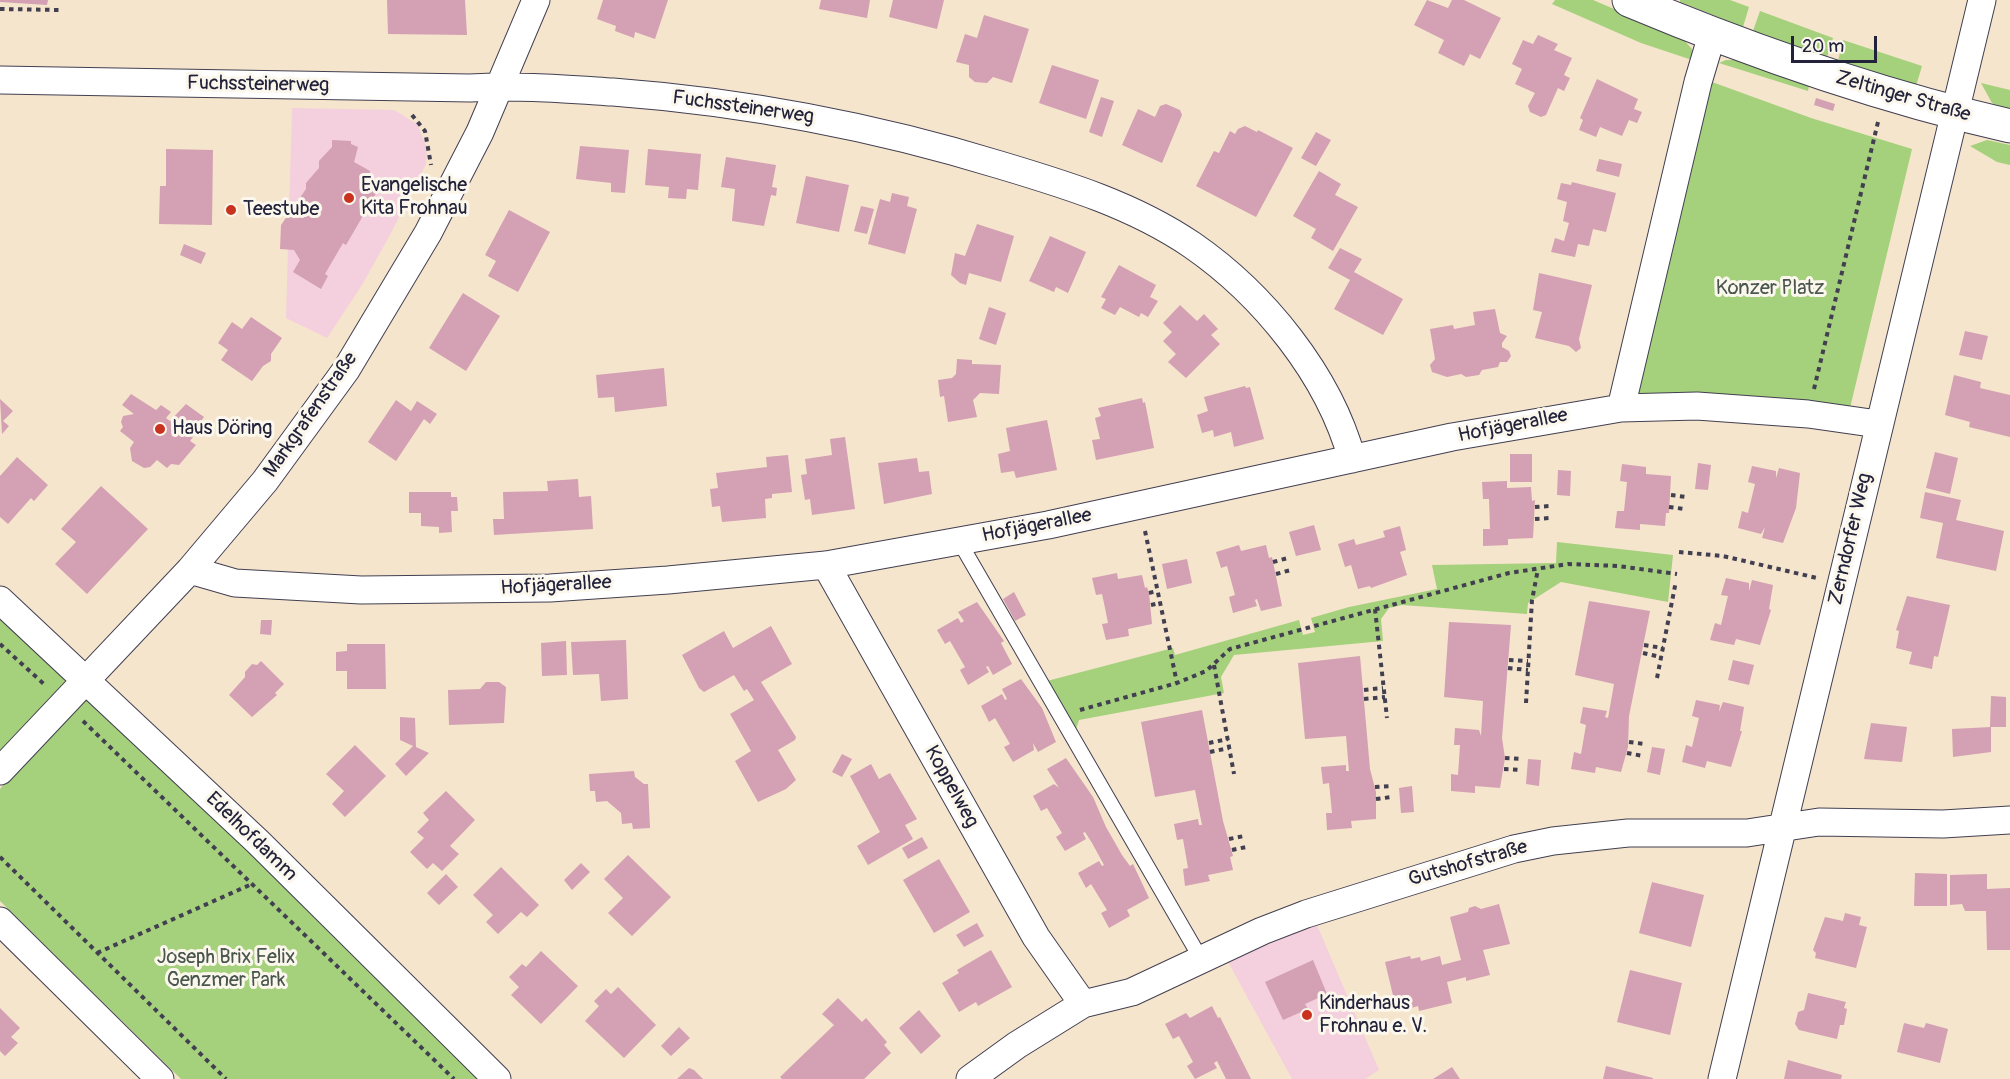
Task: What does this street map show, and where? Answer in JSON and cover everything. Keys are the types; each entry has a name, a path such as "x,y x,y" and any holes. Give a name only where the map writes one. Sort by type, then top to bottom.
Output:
{"street":[{"name":"Markgrafenstraße","path":"0,771 190,570 265,481 346,370 428,233 480,132 536,0"},
{"name":"Zeltinger Straße","path":"1629,0 1712,34 1864,89 2010,126"},
{"name":"Zerndorfer Weg","path":"1722,1079 1982,0"},
{"path":"1621,408 1698,82 1712,34"},
{"name":"Fuchssteinerweg","path":"0,80 163,84 501,86 644,94 787,112 964,154 1079,189 1122,205 1192,245 1221,267 1272,319 1322,388 1346,438 1352,459"},
{"name":"Hofjägerallee","path":"190,570 235,583 294,588 436,590 550,588 826,565 1139,507 1352,459 1555,418 1621,408 1697,406 1808,414 1878,424"},
{"name":"Koppelweg","path":"826,565 1036,937 1083,1004"},
{"name":"Edelhofdamm","path":"0,600 258,842 497,1079"},
{"name":"Gutshofstraße","path":"970,1079 1017,1045 1083,1004 1132,992 1262,931 1306,915 1514,849 1599,835 1688,831 1747,833 1819,822 1943,824 2010,820"},
{"path":"0,921 160,1079"}],"lane":[{"path":"959,541 1201,959"}],"path":[{"path":"0,9 61,10"},
{"path":"410,113 425,131 430,147 432,168"},
{"path":"1812,394 1879,118"},
{"path":"1671,495 1686,497"},
{"path":"1534,507 1550,506"},
{"path":"1139,507 1177,683"},
{"path":"1669,507 1684,509"},
{"path":"1535,519 1550,518"},
{"path":"1679,552 1723,556 1841,584"},
{"path":"1273,562 1288,558"},
{"path":"1060,715 1177,683 1214,665 1230,649 1509,573 1568,564 1618,566 1677,574"},
{"path":"1526,702 1532,600 1538,569"},
{"path":"1276,574 1291,570"},
{"path":"1657,678 1676,581"},
{"path":"1149,593 1157,591"},
{"path":"1151,604 1160,603"},
{"path":"1375,609 1387,718"},
{"path":"0,644 51,691"},
{"path":"1644,645 1663,648"},
{"path":"1643,653 1661,657"},
{"path":"1509,660 1528,661"},
{"path":"1214,665 1234,774"},
{"path":"1508,669 1528,670"},
{"path":"1364,690 1383,688"},
{"path":"1364,699 1385,697"},
{"path":"76,715 454,1079"},
{"path":"1209,743 1228,739"},
{"path":"1629,742 1645,744"},
{"path":"1210,752 1229,748"},
{"path":"1627,753 1643,756"},
{"path":"1505,758 1521,759"},
{"path":"1504,769 1520,770"},
{"path":"1375,788 1391,786"},
{"path":"1376,799 1392,797"},
{"path":"1229,839 1244,836"},
{"path":"1232,850 1246,847"},
{"path":"0,857 226,1079"},
{"path":"97,953 252,884"}],"shaded area":[{"name":"Evangelische Kita Frohnau","path":"292,108 394,110 417,124 427,148 426,164 391,233 362,285 327,338 286,318"},
{"name":"Kinderhaus Frohnau e. V.","path":"1317,925 1379,1070 1365,1079 1292,1079 1227,960"}],"green space":[{"path":"1555,0 1593,0 1682,38 1692,49 1692,60 1641,43 1552,4"},
{"path":"1680,0 1730,0 1749,7 1743,27 1680,2"},
{"path":"1760,11 1833,38 1827,57 1753,31"},
{"path":"1843,40 1922,66 1916,86 1838,61"},
{"path":"1736,60 1809,86 1808,91 1719,63"},
{"name":"Konzer Platz","path":"1712,82 1811,118 1912,149 1850,408 1634,398"},
{"path":"1981,83 2010,90 2010,111 1992,103"},
{"path":"1987,140 2010,145 2010,165 1997,162 1970,146"},
{"path":"1557,542 1673,555 1668,602 1561,582 1528,603 1527,614 1402,605 1389,608 1381,619 1383,641 1234,655 1221,677 1224,693 1079,720 1076,729 1047,681 1173,648 1175,655 1299,620 1303,635 1315,632 1311,618 1349,607 1437,589 1432,565 1556,563"},
{"path":"0,606 66,676 65,684 0,755"},
{"name":"Joseph Brix Felix Genzmer Park","path":"93,700 490,1079 181,1079 0,901 0,789 23,761 85,701"}],"building":[{"path":"0,0 48,0 47,5 0,2"},
{"path":"387,0 465,0 467,35 388,34"},
{"path":"603,0 668,0 655,39 635,32 634,38 615,31 616,26 597,19"},
{"path":"821,0 870,0 867,18 819,9"},
{"path":"893,0 944,0 937,29 889,17"},
{"path":"1427,0 1448,8 1452,0 1464,0 1501,18 1480,59 1470,54 1464,66 1438,53 1444,40 1414,25"},
{"path":"984,15 1029,29 1012,83 993,77 987,83 975,82 969,77 969,65 956,62 965,34 977,38"},
{"path":"1538,35 1558,44 1554,50 1572,58 1564,75 1570,78 1564,91 1558,88 1546,115 1541,117 1530,112 1528,106 1535,93 1515,84 1522,69 1512,64 1523,40 1533,44"},
{"path":"1052,65 1099,80 1086,119 1039,103"},
{"path":"1597,79 1638,99 1634,109 1642,112 1637,123 1629,120 1622,136 1600,127 1596,137 1579,130 1583,120 1580,118"},
{"path":"1101,97 1114,101 1102,137 1089,132"},
{"path":"1816,98 1835,104 1833,111 1814,105"},
{"path":"1166,104 1180,110 1182,115 1162,163 1122,145 1138,109 1155,117 1160,106"},
{"path":"1245,126 1293,148 1256,217 1196,186 1214,151 1219,153 1230,131 1235,134 1238,129"},
{"path":"1316,132 1331,140 1316,166 1301,158"},
{"path":"332,140 351,141 351,144 358,147 354,162 370,171 369,184 378,190 346,245 343,243 325,274 328,276 321,289 293,272 300,260 294,250 280,249 281,225 306,189 306,183 319,168 319,161 332,147"},
{"path":"580,146 629,150 625,193 611,192 611,183 576,179"},
{"path":"166,149 213,150 212,225 159,224 160,186 166,186"},
{"path":"648,149 701,154 698,190 687,189 686,199 668,198 669,187 645,185"},
{"path":"726,157 776,165 772,187 777,188 776,196 771,195 764,226 732,221 735,189 721,187"},
{"path":"1599,159 1622,164 1619,177 1596,171"},
{"path":"1319,171 1341,184 1335,195 1358,207 1333,251 1311,238 1316,229 1293,216"},
{"path":"806,176 849,185 839,232 796,223"},
{"path":"1572,182 1616,193 1606,232 1593,229 1589,246 1578,244 1575,257 1551,252 1555,238 1564,241 1569,223 1563,221 1567,202 1557,199 1561,183 1571,185"},
{"path":"892,193 909,197 907,206 917,209 905,254 868,244 880,199 890,202"},
{"path":"861,206 874,209 867,234 854,231"},
{"path":"509,210 550,232 518,292 488,276 496,261 485,255"},
{"path":"977,224 1014,236 1001,282 969,273 966,285 951,275 955,253 965,256"},
{"path":"1050,236 1086,252 1068,293 1056,287 1054,292 1029,281"},
{"path":"184,244 206,253 201,264 180,255"},
{"path":"1340,248 1362,259 1354,272 1403,299 1383,335 1334,309 1350,280 1328,268"},
{"path":"1119,265 1156,285 1150,297 1158,301 1148,317 1141,313 1139,317 1120,307 1115,315 1101,308 1106,299 1101,297"},
{"path":"1539,273 1592,285 1579,339 1581,348 1576,352 1569,346 1535,338 1542,312 1533,310"},
{"path":"463,293 500,316 466,371 429,348"},
{"path":"1180,305 1197,321 1204,314 1218,329 1211,335 1220,344 1186,378 1168,362 1176,354 1163,341 1172,332 1163,323"},
{"path":"989,307 1006,313 996,345 979,339"},
{"path":"1495,309 1500,333 1507,336 1502,347 1509,351 1511,356 1507,362 1500,362 1498,367 1482,370 1479,375 1466,377 1461,374 1447,377 1432,372 1430,365 1435,359 1430,329 1453,325 1454,329 1475,325 1473,312"},
{"path":"251,317 282,338 271,354 271,361 263,366 252,381 221,360 228,350 218,343 232,322 242,329"},
{"path":"1965,331 1988,336 1982,360 1959,355"},
{"path":"957,359 972,360 972,364 1001,365 999,394 980,393 973,400 977,417 948,422 944,396 940,397 938,380 952,378 956,374"},
{"path":"664,368 667,406 615,412 614,397 598,398 596,375"},
{"path":"1954,375 1981,382 1980,388 2010,395 2010,437 1969,427 1970,422 1945,415"},
{"path":"1245,386 1250,387 1264,439 1234,447 1231,432 1214,437 1213,430 1202,433 1197,415 1208,411 1204,397"},
{"name":"Haus Döring","path":"131,394 156,410 161,405 171,412 166,418 170,421 186,404 204,417 199,424 201,426 190,441 196,445 179,465 171,464 167,468 157,460 150,467 144,468 132,461 130,448 134,442 120,431 123,427 121,422 123,416 134,414 122,405"},
{"path":"1142,398 1143,403 1145,402 1154,448 1096,460 1092,440 1100,439 1095,418 1101,416 1098,408"},
{"path":"0,399 13,411 3,421 9,426 2,434"},
{"path":"396,400 411,411 417,401 437,414 430,424 424,419 396,461 368,442"},
{"path":"1047,420 1057,470 1016,478 1014,471 1001,473 998,454 1010,451 1006,428"},
{"path":"845,437 855,509 812,515 810,499 805,500 801,475 807,474 805,459 832,455 830,439"},
{"path":"1935,452 1958,458 1950,494 1926,488"},
{"path":"1510,454 1532,454 1532,482 1510,482"},
{"path":"788,455 792,492 772,494 772,498 765,499 766,518 722,522 720,506 712,507 710,489 718,488 716,473 767,467 766,457"},
{"path":"17,457 48,485 34,501 31,498 8,524 0,517 0,476"},
{"path":"917,458 919,472 929,471 932,494 884,504 878,463"},
{"path":"1698,463 1711,465 1708,490 1695,489"},
{"path":"1622,464 1646,467 1646,474 1671,476 1669,513 1666,513 1665,526 1640,524 1640,530 1615,528 1617,511 1624,511 1627,482 1620,481"},
{"path":"1752,466 1776,471 1776,478 1779,468 1800,473 1796,508 1783,543 1762,538 1765,527 1761,534 1738,528 1742,511 1748,513 1755,484 1748,482"},
{"path":"1558,470 1571,471 1570,496 1557,495"},
{"path":"578,479 579,497 591,496 593,529 494,535 493,519 504,519 503,492 548,491 547,481"},
{"path":"1507,481 1507,488 1531,487 1532,501 1535,500 1533,538 1508,539 1508,545 1483,546 1483,529 1490,529 1489,499 1483,499 1482,482"},
{"path":"101,486 148,529 87,594 55,564 76,542 61,529"},
{"path":"409,492 451,492 451,497 457,497 458,511 451,511 452,532 439,533 439,527 421,526 421,513 409,513"},
{"path":"1925,492 1961,500 1956,520 2004,531 1996,571 1936,558 1943,523 1920,518"},
{"path":"1314,525 1321,550 1296,556 1289,532"},
{"path":"1400,526 1406,550 1400,552 1407,575 1371,588 1370,586 1358,589 1351,565 1345,567 1338,544 1354,539 1356,545 1385,537 1383,531"},
{"path":"1239,545 1241,551 1266,545 1269,558 1272,557 1282,606 1261,611 1257,599 1255,600 1257,606 1233,613 1229,597 1235,595 1227,566 1221,568 1216,552"},
{"path":"1187,559 1192,583 1167,589 1162,564"},
{"path":"1117,573 1118,579 1142,575 1145,588 1147,587 1149,593 1152,624 1128,629 1129,636 1106,640 1102,624 1108,623 1102,594 1096,595 1092,578"},
{"path":"1726,578 1749,583 1749,591 1752,580 1773,585 1769,609 1771,610 1760,645 1736,639 1734,645 1710,640 1715,623 1721,625 1728,596 1721,595"},
{"path":"1014,592 1026,615 1015,621 1003,599"},
{"path":"1907,596 1950,605 1938,657 1934,656 1932,669 1909,664 1912,652 1896,648 1899,631 1896,630"},
{"path":"1589,601 1650,611 1629,716 1628,747 1621,772 1596,767 1595,773 1571,769 1574,752 1581,754 1586,725 1580,723 1583,707 1607,711 1605,717 1608,718 1614,684 1575,675"},
{"path":"977,602 1004,641 1001,643 1012,664 993,675 988,666 986,667 989,672 968,685 960,670 965,667 950,641 945,644 937,630 958,618 961,623 964,621 958,612"},
{"path":"261,620 272,620 271,635 260,634"},
{"path":"1449,622 1511,625 1502,738 1505,758 1500,788 1475,786 1475,793 1451,791 1451,774 1458,775 1460,745 1454,745 1455,728 1479,730 1481,736 1483,701 1444,697"},
{"path":"771,626 792,664 761,682 796,737 795,740 778,750 796,780 786,789 758,802 735,761 751,751 730,714 754,700 747,689 744,691 734,675 704,692 699,688 682,655 724,631 733,648"},
{"path":"626,640 628,699 601,701 599,674 573,675 571,642"},
{"path":"566,641 567,675 542,676 541,643"},
{"path":"347,644 385,644 386,689 347,689 347,671 336,671 336,652 347,651"},
{"path":"1360,656 1370,769 1376,792 1376,819 1351,821 1352,828 1327,830 1326,813 1332,813 1329,783 1323,784 1321,767 1346,765 1346,771 1349,771 1346,736 1305,739 1298,663"},
{"path":"1733,660 1754,665 1749,685 1728,680"},
{"path":"261,661 284,684 275,693 277,695 252,717 229,695 245,677 245,672 252,664 257,665"},
{"path":"1021,679 1042,708 1056,742 1038,752 1033,743 1034,750 1013,762 1004,747 1010,744 995,718 989,722 981,706 1002,694 1005,700 1007,699 1002,689"},
{"path":"486,682 499,682 506,687 504,723 449,725 448,690 480,689"},
{"path":"1991,696 2006,697 2006,727 1990,727"},
{"path":"1696,700 1720,705 1719,712 1723,702 1744,707 1740,731 1742,731 1731,767 1707,761 1705,768 1682,762 1686,745 1692,747 1699,718 1692,716"},
{"path":"1202,710 1223,821 1233,856 1230,857 1233,870 1208,875 1210,881 1185,886 1183,869 1188,868 1183,839 1177,840 1174,824 1198,819 1199,825 1202,825 1195,790 1155,797 1141,722"},
{"path":"400,717 415,718 416,747 429,753 406,776 395,764 413,746 400,740"},
{"path":"1871,723 1907,727 1902,762 1864,759"},
{"path":"1991,727 1991,752 1953,757 1952,729"},
{"path":"355,745 386,776 345,817 332,804 344,791 326,774"},
{"path":"1652,747 1665,749 1660,775 1647,772"},
{"path":"842,754 852,759 842,777 832,772"},
{"path":"1066,758 1093,797 1122,855 1130,866 1133,864 1149,898 1127,910 1130,916 1109,928 1101,913 1107,910 1091,884 1086,888 1078,873 1099,861 1102,866 1104,865 1092,843 1085,832 1083,833 1086,839 1065,851 1056,837 1062,833 1047,808 1041,811 1033,796 1054,784 1059,788 1047,769"},
{"path":"1528,759 1541,760 1539,786 1526,784"},
{"path":"871,764 879,779 890,773 917,819 905,825 913,839 868,865 857,846 880,832 850,776"},
{"path":"634,771 635,777 644,784 648,784 650,828 633,829 632,823 622,824 621,813 607,801 596,802 595,791 590,791 589,774"},
{"path":"1412,786 1414,812 1401,813 1399,788"},
{"path":"446,791 475,820 450,846 459,854 442,871 433,863 427,869 410,852 424,838 417,832 429,820 423,813"},
{"path":"922,837 928,848 908,859 902,848"},
{"path":"628,855 671,897 632,936 608,913 623,898 604,879"},
{"path":"939,859 970,912 934,933 903,880"},
{"path":"581,863 590,872 572,890 564,880"},
{"path":"501,867 539,905 527,917 521,912 498,934 486,922 493,915 473,895"},
{"path":"1915,873 1947,874 1947,906 1914,906"},
{"path":"446,874 458,887 439,905 427,893"},
{"path":"1987,874 1987,889 2010,888 2010,950 1987,950 1986,911 1965,911 1962,904 1950,905 1950,875"},
{"path":"1652,882 1704,895 1691,947 1639,933"},
{"path":"1499,904 1510,944 1483,950 1490,975 1466,981 1466,977 1447,982 1452,1003 1419,1011 1418,1006 1397,1012 1385,962 1410,956 1411,959 1420,957 1421,961 1440,956 1442,965 1461,960 1450,917 1468,912 1469,908 1475,906 1481,909"},
{"path":"1845,913 1861,917 1859,925 1867,927 1856,968 1815,958 1816,953 1813,950 1825,917 1843,921"},
{"path":"977,923 984,936 964,947 956,935"},
{"path":"991,950 1012,987 978,1006 976,1002 959,1012 942,983 959,973 957,970"},
{"path":"541,951 578,986 541,1024 511,995 519,987 509,977 522,964 526,967"},
{"path":"1313,960 1327,994 1305,1004 1308,1009 1283,1020 1265,982"},
{"path":"1630,970 1682,983 1670,1035 1617,1022"},
{"path":"618,987 656,1025 624,1058 585,1021 599,1006 594,1001 606,989 611,994"},
{"path":"1808,993 1846,1002 1844,1025 1840,1025 1837,1039 1799,1030 1795,1024 1798,1012 1804,1010"},
{"path":"838,998 862,1022 866,1018 887,1042 884,1045 891,1053 864,1079 782,1079 780,1077 834,1025 822,1014"},
{"path":"1212,1006 1218,1018 1220,1017 1251,1079 1226,1079 1217,1061 1214,1063 1217,1068 1195,1079 1187,1066 1193,1062 1179,1036 1173,1039 1165,1024 1186,1013 1190,1018"},
{"path":"0,1008 20,1028 11,1037 18,1043 5,1056 0,1051"},
{"path":"919,1010 941,1036 921,1054 899,1028"},
{"path":"1904,1023 1924,1028 1926,1023 1948,1029 1940,1063 1897,1052"},
{"path":"679,1027 690,1038 671,1056 661,1046"},
{"path":"1788,1060 1842,1075 1841,1079 1784,1079"},
{"path":"1606,1066 1653,1078 1653,1079 1603,1079"},
{"path":"1452,1067 1460,1079 1433,1079"},
{"path":"689,1068 694,1070 703,1079 677,1079"}],"place":[{"name":"Evangelische Kita Frohnau","path":"349,198"},
{"name":"Teestube","path":"231,210"},
{"name":"Haus Döring","path":"160,429"},
{"name":"Kinderhaus Frohnau e. V.","path":"1307,1015"}]}
